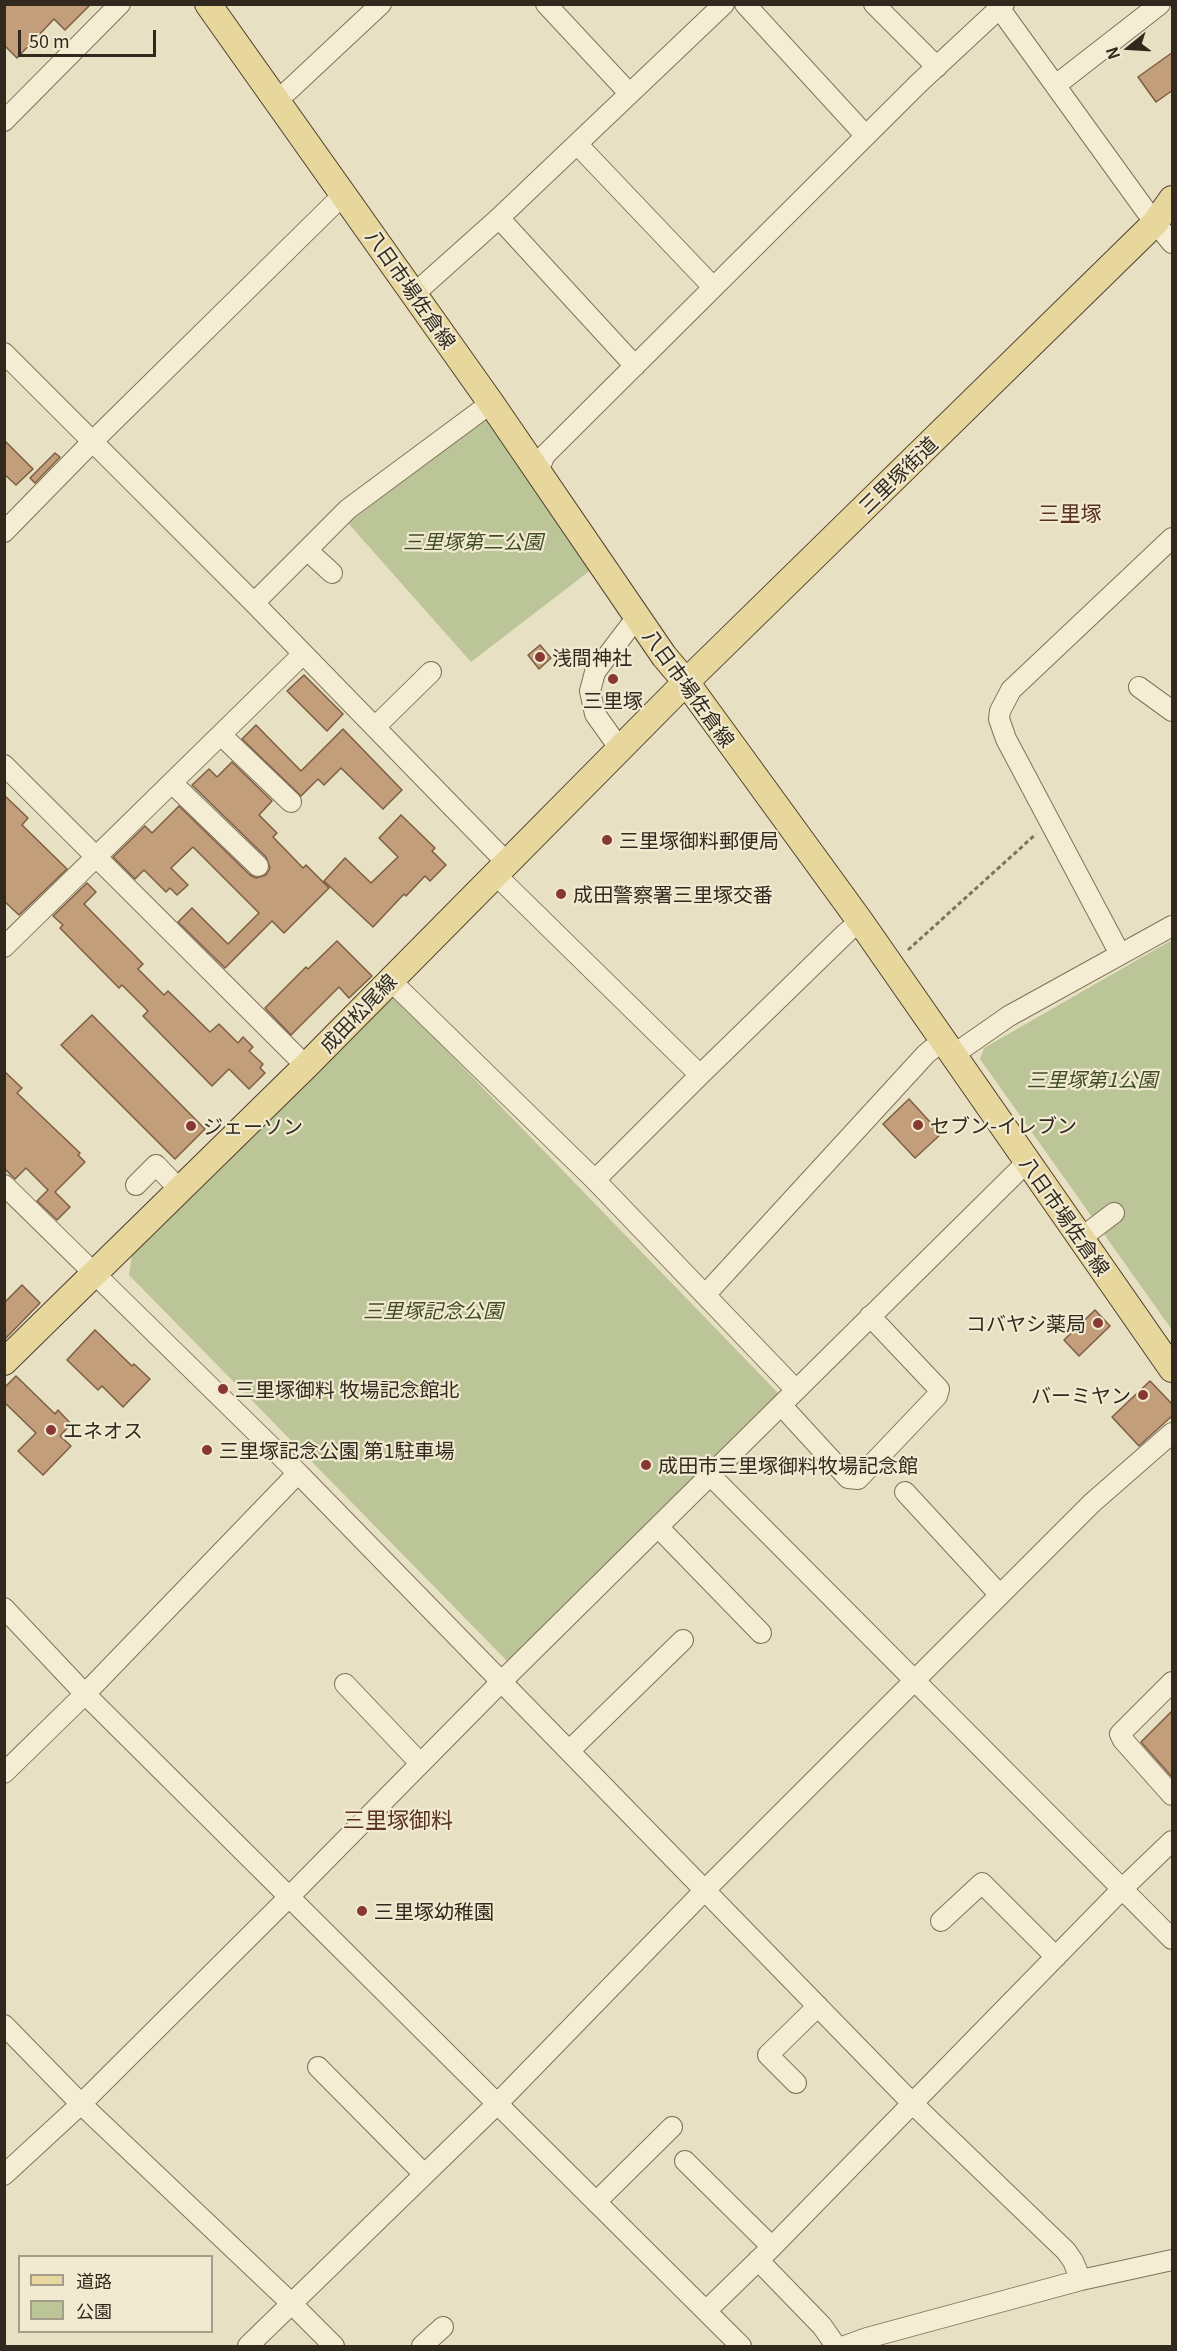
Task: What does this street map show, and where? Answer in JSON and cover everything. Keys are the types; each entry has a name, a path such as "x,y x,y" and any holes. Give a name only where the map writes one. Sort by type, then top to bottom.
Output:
{"main road":[{"name":"八日市場佐倉線","path":"208,4 491,403 664,656 686,682 860,921 1173,1369"},
{"name":"三里塚街道","path":"621,749 686,682 1155,223 1173,199"},
{"name":"成田松尾線","path":"94,1274 306,1066 621,749"},
{"path":"4,1362 94,1274"}],"street":[{"path":"4,121 120,4"},
{"path":"277,99 290,90 381,4"},
{"path":"546,4 629,93"},
{"path":"414,294 499,218 724,4"},
{"path":"745,4 866,136"},
{"path":"874,4 937,67"},
{"path":"1056,84 1161,4"},
{"path":"538,471 545,455 713,287 937,67 1002,7 1155,223 1173,243"},
{"path":"577,144 713,287"},
{"path":"4,532 344,194"},
{"path":"499,218 635,366"},
{"path":"4,353 375,727 502,869 700,1075"},
{"path":"254,603 348,509 491,403"},
{"path":"1120,954 1006,740 999,719 1004,702 1011,690 1173,538"},
{"path":"307,550 332,573"},
{"path":"621,749 595,714 590,691 595,672 637,617"},
{"path":"4,947 303,654"},
{"path":"375,727 431,672"},
{"path":"1139,687 1173,711"},
{"path":"220,735 291,802"},
{"path":"4,765 306,1066"},
{"path":"172,783 258,866"},
{"path":"596,1180 700,1075 860,921"},
{"path":"705,1295 926,1054 948,1048 1173,927"},
{"path":"390,980 596,1180 796,1390"},
{"path":"4,2175 81,2104 502,1681 1027,1162"},
{"path":"136,1185 156,1165 180,1190"},
{"path":"4,1185 298,1473 706,1889 913,2104 1066,2251 1081,2280"},
{"path":"1081,1238 1114,1213"},
{"path":"781,1405 848,1478 858,1479 937,1396 939,1389 870,1316"},
{"path":"248,2346 497,2104 706,1889 1092,1503 1173,1433"},
{"path":"4,1773 85,1694 298,1473"},
{"path":"711,1475 1173,1939"},
{"path":"905,1492 1000,1595"},
{"path":"657,1527 762,1633"},
{"path":"4,1608 85,1694 288,1898 741,2346"},
{"path":"569,1751 683,1640"},
{"path":"1173,1682 1120,1734 1122,1740 1173,1795"},
{"path":"345,1684 420,1763"},
{"path":"706,2311 913,2104 1123,1888 1173,1841"},
{"path":"941,1921 982,1883 1056,1957"},
{"path":"796,2084 768,2055 818,2006"},
{"path":"4,2025 81,2104 291,2302 334,2346"},
{"path":"318,2067 424,2174"},
{"path":"596,2202 672,2127"},
{"path":"685,2161 765,2254 836,2346"},
{"path":"845,2346 1081,2280 1173,2260"},
{"path":"422,2346 443,2327"}],"path":[{"path":"900,958 1050,822"}],"green space":[{"name":"三里塚第二公園","path":"488,417 592,569 471,662 348,523"},
{"name":"三里塚第1公園","path":"1172,940 1172,1330 980,1059 984,1048"},
{"name":"三里塚記念公園","path":"393,995 779,1394 509,1663 129,1275 132,1254"}],"building":[{"path":"4,4 91,4 65,30 54,19 17,58 4,45"},
{"path":"1173,52 1173,90 1156,102 1138,77"},
{"path":"4,440 33,469 16,485 4,474"},
{"path":"55,453 60,457 35,483 30,478"},
{"path":"540,645 551,658 539,669 528,655"},
{"path":"304,675 343,714 327,731 287,691"},
{"path":"256,725 301,771 343,729 402,790 383,809 341,768 324,785 318,779 301,796 242,739"},
{"path":"232,762 272,801 259,815 277,833 273,837 303,868 306,865 329,888 284,933 272,921 225,968 178,922 192,908 228,944 259,913 193,847 171,868 188,885 177,895 170,888 166,892 144,870 135,879 113,857 145,826 152,833 179,806 250,875 256,878 266,875 270,868 266,857 192,785 209,769 217,777"},
{"path":"4,795 28,818 22,825 67,869 19,915 4,901"},
{"path":"401,815 435,848 432,851 446,865 430,881 425,876 406,896 404,894 373,927 324,881 345,858 371,883 398,857 379,838"},
{"path":"87,883 96,892 84,904 143,964 138,969 164,995 168,991 210,1032 219,1024 238,1043 243,1037 253,1047 249,1051 263,1064 260,1068 265,1073 249,1089 229,1069 212,1086 143,1016 148,1011 122,985 119,988 60,928 63,925 53,916"},
{"path":"337,941 372,976 349,998 339,987 291,1035 265,1008 306,967 308,969"},
{"path":"92,1015 205,1129 175,1159 61,1045"},
{"path":"4,1071 22,1088 17,1093 80,1153 78,1155 85,1162 55,1192 70,1207 57,1220 37,1201 48,1190 26,1168 15,1179 4,1168"},
{"path":"909,1099 941,1134 915,1158 883,1124"},
{"path":"22,1285 40,1303 4,1340 4,1303"},
{"path":"1095,1310 1110,1326 1079,1356 1064,1340"},
{"path":"95,1330 132,1366 134,1364 150,1379 123,1407 102,1386 98,1390 67,1360"},
{"path":"16,1376 55,1414 58,1410 71,1424 60,1436 71,1446 43,1475 18,1451 36,1433 4,1402 4,1388"},
{"path":"1150,1381 1173,1405 1173,1415 1139,1446 1112,1417"},
{"path":"1173,1710 1173,1778 1141,1742"}],"place":[{"name":"浅間神社","path":"540,657"},
{"name":"三里塚","path":"613,679"},
{"name":"三里塚御料郵便局","path":"607,840"},
{"name":"成田警察署三里塚交番","path":"561,894"},
{"name":"セブン-イレブン","path":"918,1125"},
{"name":"ジェーソン","path":"191,1126"},
{"name":"コバヤシ薬局","path":"1098,1323"},
{"name":"三里塚御料 牧場記念館北","path":"223,1389"},
{"name":"バーミヤン","path":"1143,1395"},
{"name":"エネオス","path":"51,1430"},
{"name":"三里塚記念公園 第1駐車場","path":"207,1450"},
{"name":"成田市三里塚御料牧場記念館","path":"646,1465"},
{"name":"三里塚幼稚園","path":"362,1911"}],"district":[{"name":"三里塚","path":"1070,513"},
{"name":"三里塚御料","path":"398,1820"}]}
